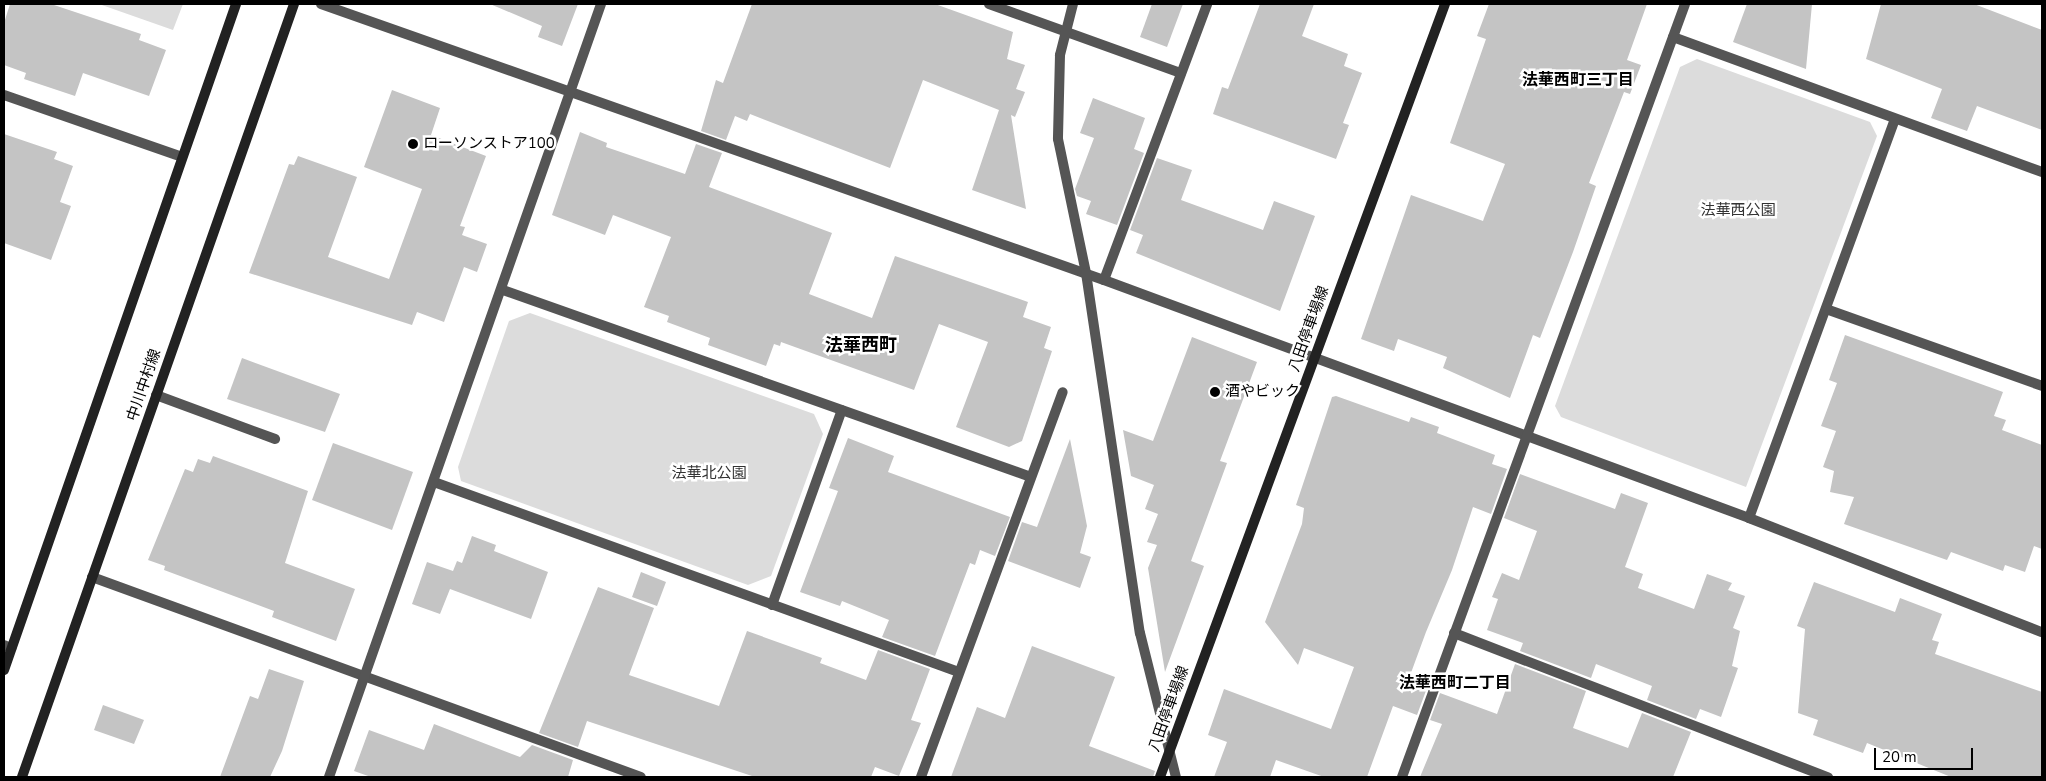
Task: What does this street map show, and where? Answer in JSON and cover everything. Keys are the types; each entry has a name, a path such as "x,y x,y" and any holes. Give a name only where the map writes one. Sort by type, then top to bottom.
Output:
{"main road":[{"path":"4,670 8,646 236,4"},
{"name":"中川中村線","path":"22,777 294,4"},
{"name":"八田停車場線","path":"1160,777 1445,4"}],"street":[{"path":"322,4 1086,273 1749,518 2042,632"},
{"path":"329,777 502,290 601,4"},
{"path":"989,4 1181,73"},
{"path":"1073,4 1063,31 1058,139 1086,273 1140,633 1176,777"},
{"path":"1104,280 1207,4"},
{"path":"1402,777 1685,4"},
{"path":"1673,37 1895,120 2042,172"},
{"path":"4,95 182,157"},
{"path":"1749,518 1895,120"},
{"path":"502,290 1032,477"},
{"path":"1826,309 2042,386"},
{"path":"921,777 1063,392"},
{"path":"156,395 275,438"},
{"path":"772,605 842,410"},
{"path":"434,482 959,672"},
{"path":"92,577 641,777"},
{"path":"1454,633 1828,777"}],"green space":[{"path":"99,4 183,4 173,30"},
{"name":"法華西公園","path":"1697,59 1870,122 1877,136 1746,487 1561,417 1555,406 1680,67"},
{"name":"法華北公園","path":"530,313 814,414 823,434 771,576 748,585 461,481 458,467 509,321"}],"building":[{"path":"10,4 51,4 141,34 139,40 166,50 149,96 83,73 75,96 24,79 26,73 4,65 4,23"},
{"path":"490,4 578,4 562,46 538,37 542,26"},
{"path":"752,4 935,4 1013,32 1007,59 1025,65 1016,89 1025,92 1015,117 1011,115 1026,209 972,190 999,110 923,80 890,168 750,114 747,121 735,116 726,140 701,131 716,80 723,83"},
{"path":"1152,4 1183,4 1167,47 1140,37"},
{"path":"1260,4 1314,4 1302,36 1348,54 1344,66 1362,73 1343,123 1349,125 1336,159 1213,114 1222,87 1228,89"},
{"path":"1489,4 1647,4 1627,60 1641,65 1630,94 1624,92 1589,183 1596,186 1540,338 1533,335 1510,398 1443,368 1447,357 1398,339 1394,351 1361,339 1411,195 1483,221 1505,164 1450,143 1486,39 1477,36"},
{"path":"1747,4 1812,4 1806,69 1733,42"},
{"path":"1881,4 1974,4 2042,30 2042,130 1977,106 1967,131 1931,118 1942,89 1866,59"},
{"path":"392,90 440,108 431,135 486,156 460,226 465,227 462,235 487,244 477,272 464,267 444,322 417,312 412,325 249,273 289,164 294,165 298,156 357,177 328,257 389,279 422,189 364,167"},
{"path":"1093,98 1145,118 1134,149 1144,153 1117,225 1086,214 1091,201 1077,196 1075,189 1094,138 1080,133"},
{"path":"580,132 607,143 606,147 685,174 696,144 722,153 709,187 832,233 809,294 872,318 895,256 1028,302 1023,317 1051,327 1044,348 1052,351 1022,441 1009,447 956,427 988,342 939,324 914,390 781,342 780,346 774,344 766,366 708,345 710,338 667,322 669,316 644,307 671,237 613,215 605,235 552,215"},
{"path":"4,134 57,152 54,159 73,166 60,202 71,206 51,260 4,243"},
{"path":"1157,158 1192,170 1181,200 1263,230 1274,201 1315,216 1280,311 1136,253 1143,235 1130,230"},
{"path":"1845,335 2003,392 1994,416 2006,420 2002,430 2042,445 2042,549 2034,546 2025,572 2005,565 2003,571 1951,552 1947,560 1844,524 1854,497 1830,492 1834,471 1823,467 1836,431 1821,426 1837,383 1829,380"},
{"path":"1192,337 1257,362 1220,461 1227,463 1191,561 1204,566 1165,672 1148,568 1157,545 1147,542 1158,514 1145,509 1154,485 1131,476 1123,430 1153,441"},
{"path":"242,358 340,394 325,432 227,399"},
{"path":"1336,396 1409,422 1411,417 1439,427 1437,433 1495,455 1492,464 1507,469 1491,514 1473,507 1452,570 1408,681 1427,688 1417,715 1393,706 1367,777 1324,777 1276,760 1270,777 1214,777 1227,742 1208,735 1224,689 1331,729 1354,667 1304,648 1298,665 1265,622 1302,524 1304,508 1296,505 1332,397"},
{"path":"848,438 894,456 888,472 1010,517 995,556 980,550 975,565 970,563 935,656 882,637 889,620 842,601 840,606 800,592 838,491 829,488"},
{"path":"1070,439 1087,526 1080,553 1091,557 1080,588 1008,561 1022,522 1037,527"},
{"path":"333,443 413,472 392,530 312,500"},
{"path":"213,456 308,491 285,563 355,589 336,641 272,617 274,611 164,570 165,566 148,560 185,469 193,472 198,459 210,463"},
{"path":"1520,474 1615,509 1621,493 1648,503 1625,567 1643,574 1638,588 1694,609 1707,574 1732,583 1728,590 1745,596 1733,628 1740,631 1732,666 1738,668 1721,717 1700,709 1696,719 1647,700 1652,686 1596,664 1591,678 1520,651 1523,643 1487,630 1498,599 1492,597 1502,573 1519,580 1537,531 1504,518"},
{"path":"472,536 496,545 494,551 548,572 531,619 450,589 440,614 412,604 427,562 453,571 457,561 462,563"},
{"path":"641,572 666,582 657,606 632,597"},
{"path":"1814,582 1895,612 1900,598 1942,614 1932,640 1939,642 1935,654 2042,692 2042,777 1951,777 1867,743 1863,753 1813,735 1818,720 1798,713 1805,629 1797,626"},
{"path":"598,587 654,608 629,675 719,706 747,631 822,658 820,663 866,680 878,650 930,669 911,720 921,723 899,776 875,767 871,777 755,777 587,721 578,747 539,733"},
{"path":"1032,646 1115,677 1089,746 1155,771 1153,777 951,777 977,707 1005,718"},
{"path":"1515,664 1586,691 1573,728 1628,748 1642,713 1691,732 1673,777 1420,777 1442,724 1430,720 1440,693 1497,714"},
{"path":"269,669 304,681 282,751 270,777 220,777 250,696 258,699"},
{"path":"103,705 144,720 134,744 94,730"},
{"path":"434,724 520,757 532,745 573,760 568,777 371,777 354,771 369,730 424,750"}],"place":[{"name":"ローソンストア100","path":"413,144"},
{"name":"酒やビック","path":"1215,392"}],"district":[{"name":"法華西町三丁目","path":"1578,80"},
{"name":"法華西町","path":"861,345"},
{"name":"法華西町二丁目","path":"1455,683"}]}
